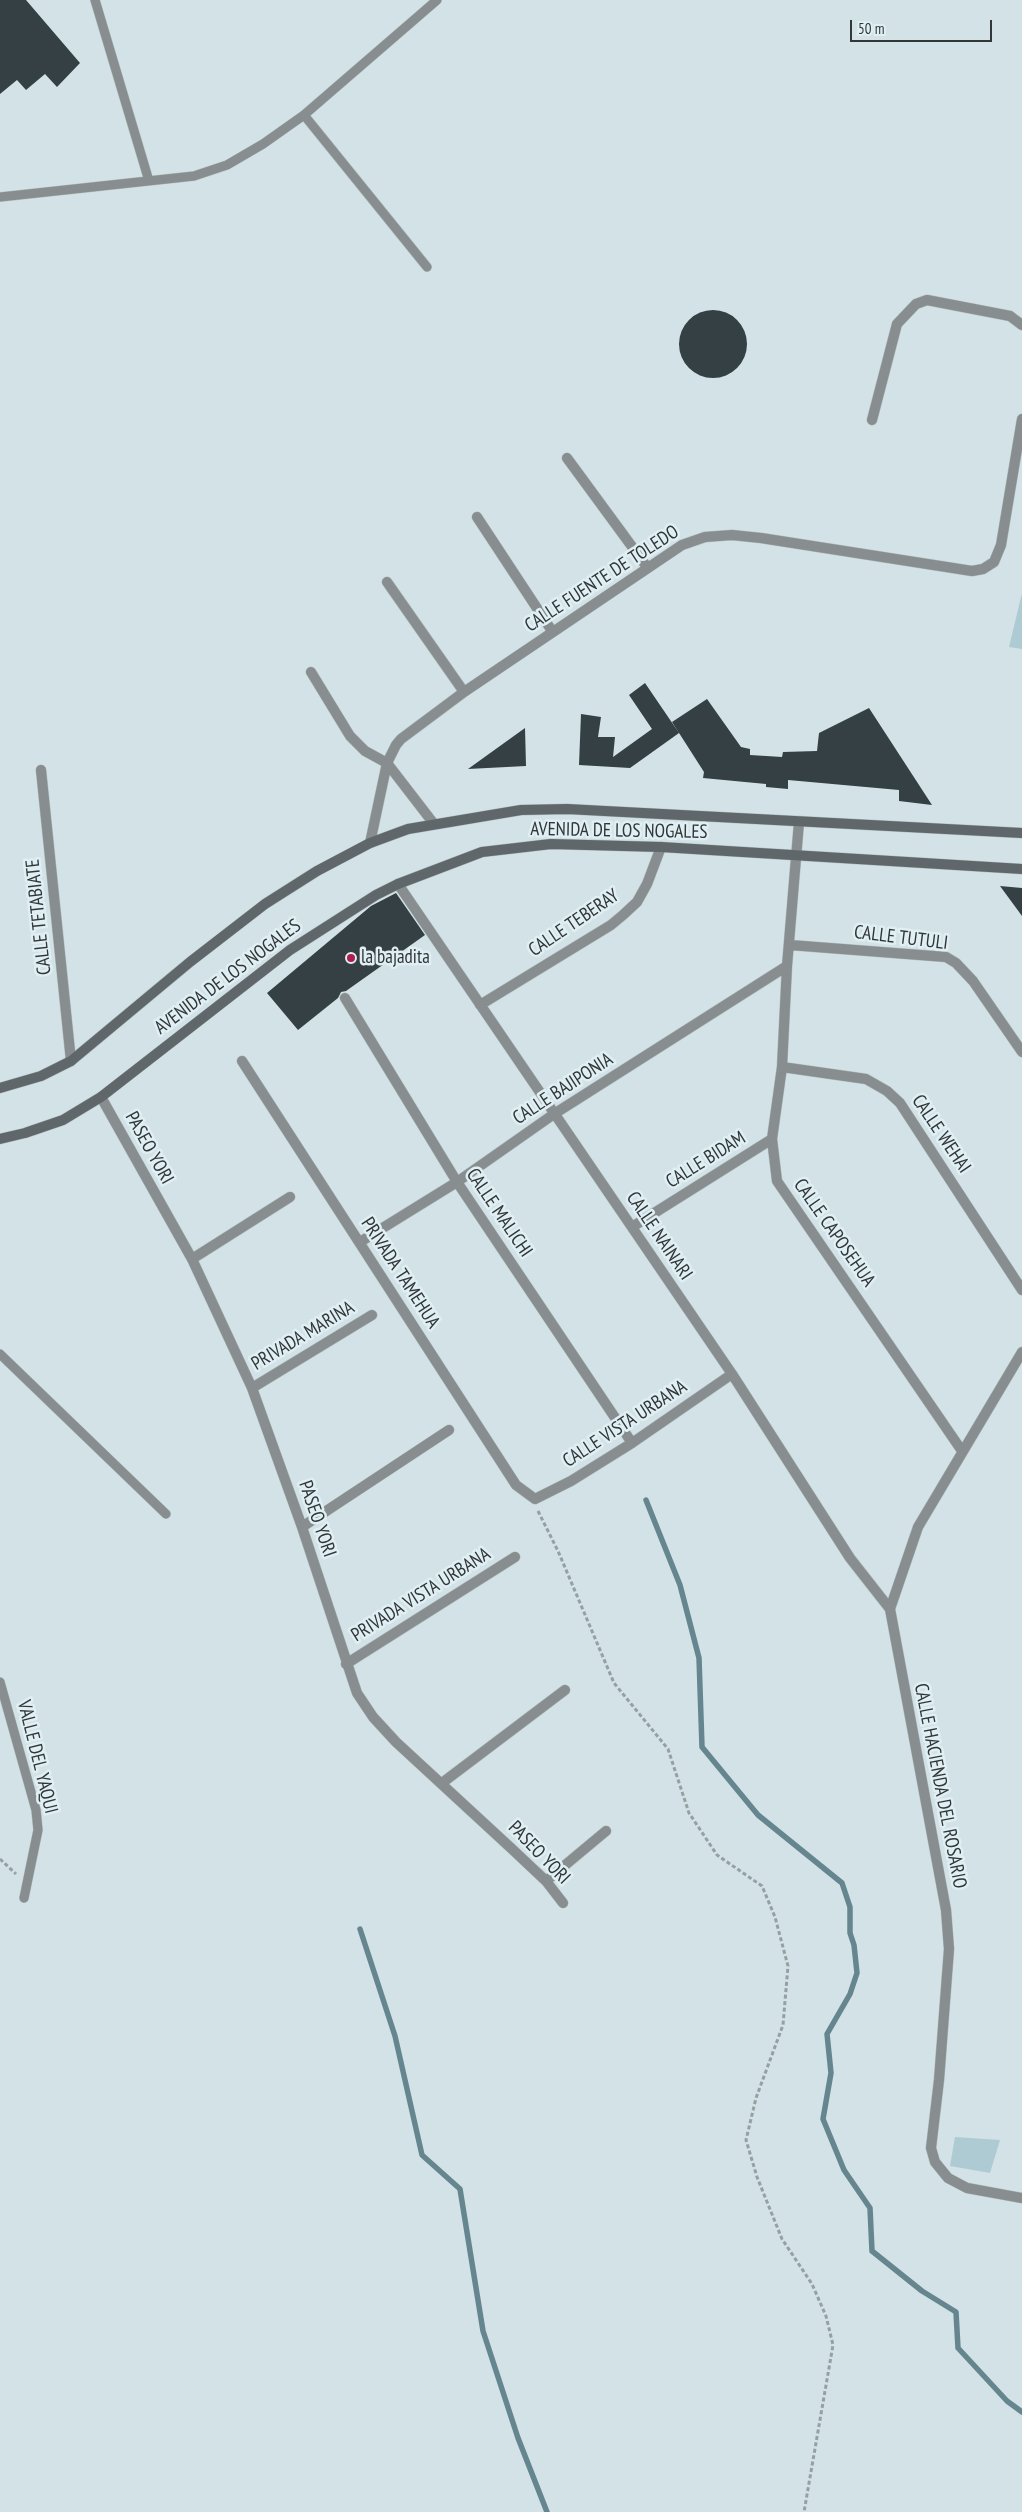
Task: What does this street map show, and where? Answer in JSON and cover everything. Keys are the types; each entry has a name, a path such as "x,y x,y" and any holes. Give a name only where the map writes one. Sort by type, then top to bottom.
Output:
{"main road":[{"name":"AVENIDA DE LOS NOGALES","path":"0,1088 41,1076 71,1061 190,962 265,904 317,871 370,843 408,829 521,810 567,809 1022,833"},
{"name":"AVENIDA DE LOS NOGALES","path":"0,1139 25,1134 63,1120 101,1097 290,950 326,926 398,884 482,852 551,844 661,847 1022,869"}],"street":[{"path":"872,420 897,324 916,304 927,300 1010,316 1022,325"},
{"name":"CALLE FUENTE DE TOLEDO","path":"370,843 387,763 401,739 464,692 552,631 682,545 706,537 732,535 972,571 983,569 994,562 1001,545 1022,419"},
{"path":"567,458 647,567"},
{"path":"477,516 552,631"},
{"path":"387,582 464,692"},
{"path":"311,672 350,736 365,751 387,763 434,824"},
{"name":"CALLE TETABIATE","path":"41,770 71,1061"},
{"name":"CALLE CAPOSEHUA","path":"799,822 798,855 787,966 782,1067 772,1139 777,1181 962,1451"},
{"name":"CALLE TEBERAY","path":"480,1005 611,925 623,915 637,902 644,890 661,847"},
{"name":"CALLE NAINARI","path":"398,884 732,1374 850,1558 890,1609"},
{"name":"CALLE TUTULI","path":"790,945 946,957 956,963 968,975 1022,1052"},
{"name":"CALLE BAJIPONIA","path":"360,1242 457,1182 554,1114 787,966"},
{"name":"CALLE MALICHI","path":"345,998 457,1182 632,1443"},
{"name":"PRIVADA TAMEHUA","path":"242,1061 516,1485 535,1499"},
{"name":"CALLE WEHAI","path":"782,1067 866,1079 887,1090 900,1103 1022,1290"},
{"name":"PASEO YORI","path":"101,1097 192,1260 252,1388 302,1527 357,1693 373,1717 396,1742 546,1882 563,1903"},
{"name":"CALLE BIDAM","path":"632,1227 772,1139"},
{"path":"192,1260 290,1198"},
{"name":"PRIVADA MARINA","path":"252,1388 372,1315"},
{"name":"CALLE HACIENDA DEL ROSARIO","path":"1022,1352 918,1527 890,1609 947,1918 948,1959 939,2080 931,2148 935,2162 948,2178 967,2188 1022,2198"},
{"name":"CALLE VISTA URBANA","path":"535,1499 571,1481 632,1443 732,1374"},
{"path":"302,1527 450,1430"},
{"name":"PRIVADA VISTA URBANA","path":"346,1664 515,1557"},
{"path":"442,1784 565,1690"},
{"path":"546,1882 606,1831"}],"lane":[{"path":"95,0 149,181"},
{"path":"0,197 194,176 227,165 263,144 304,116 437,0"},
{"path":"304,116 428,268"},
{"path":"0,1354 166,1514"},
{"name":"VALLE DEL YAQUI","path":"0,1682 29,1780 37,1817 38,1830 24,1898"}],"path":[{"path":"535,1499 540,1518 558,1551 614,1683 668,1749 689,1813 717,1855 762,1886 775,1917 788,1966 782,2025 756,2098 746,2140 757,2177 782,2239 812,2284 826,2316 834,2345 804,2512"},
{"path":"0,1858 19,1877"}],"shaded area":[{"path":"1022,593 1022,649 1009,647"},
{"path":"955,2137 1000,2140 990,2173 950,2166"}],"building":[{"path":"0,0 26,0 80,63 57,87 45,74 26,90 17,80 0,94"},
{"path":"713,310 726,313 737,320 744,331 747,344 744,357 737,368 726,375 713,378 700,375 689,368 682,357 679,344 682,331 689,320 700,313"},
{"path":"645,683 679,733 630,768 579,765 581,714 601,717 598,737 615,737 613,757 652,729 629,695"},
{"path":"707,699 741,747 750,749 750,755 782,757 783,752 817,751 819,733 869,708 932,805 899,801 899,790 788,780 788,789 766,787 766,784 703,778 704,772 672,722"},
{"path":"525,728 526,766 468,769"},
{"path":"1000,886 1022,888 1022,916"},
{"name":"la bajadita","path":"396,893 425,935 346,991 341,992 338,998 298,1030 267,993 371,906"}],"waterway":[{"path":"646,1500 680,1585 699,1658 702,1747 758,1815 842,1883 850,1907 850,1933 854,1945 857,1973 850,1994 827,2034 831,2073 823,2119 844,2170 870,2208 872,2251 922,2291 956,2312 958,2348 1007,2401 1022,2412"},
{"path":"360,1929 395,2036 422,2155 460,2189 483,2331 518,2438 547,2512"}],"place":[{"name":"la bajadita","path":"351,958"}]}
